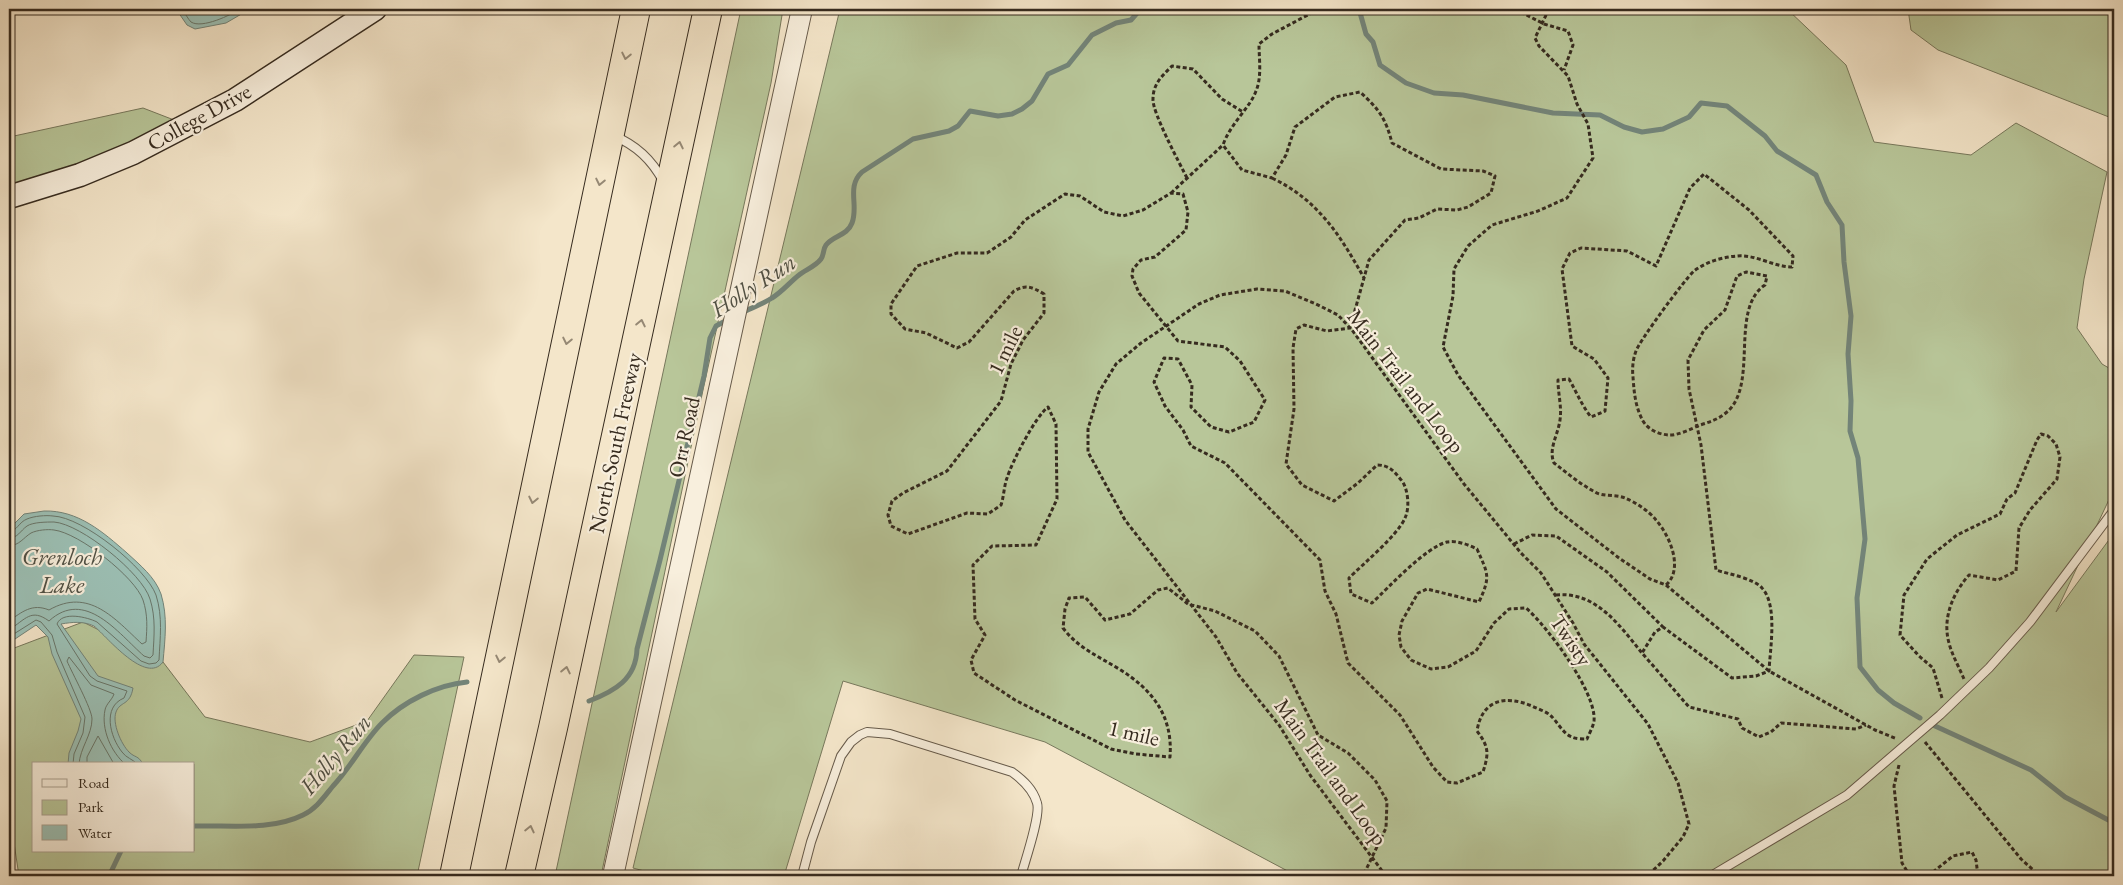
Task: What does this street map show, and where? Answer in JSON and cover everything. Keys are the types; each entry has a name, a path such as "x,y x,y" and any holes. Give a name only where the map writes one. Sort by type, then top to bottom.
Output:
{"highway":[{"path":"454,876 636,9"},
{"name":"North-South Freeway","path":"519,876 553,728 708,9"}],"main road":[{"name":"College Drive","path":"9,197 80,175 133,153 235,100 375,9"}],"street":[{"name":"Orr Road","path":"613,876 802,9"}],"lane":[{"path":"610,134 638,149 650,162 669,193"},
{"path":"1711,876 1847,796 1947,709 2030,622 2114,510"},
{"path":"802,876 811,842 841,756 851,742 867,732 890,734 1012,772 1025,782 1037,804 1036,820 1022,876"}],"path":[{"path":"1171,193 1223,145 1227,134 1256,92 1259,80 1259,44 1272,34 1319,9"},
{"path":"1458,9 1470,9"},
{"path":"1515,9 1544,24 1568,31 1573,45 1564,70"},
{"path":"1550,9 1544,24 1535,38 1539,46 1568,76 1577,104 1588,124 1593,158 1567,198 1538,211 1492,225 1468,246 1454,269 1453,296 1443,347 1458,374 1556,509 1650,579 1666,585 1769,671 1875,730 1894,737 1905,745"},
{"path":"1187,178 1157,115 1152,100 1157,81 1172,66 1193,69 1222,99 1242,112"},
{"path":"1272,178 1286,155 1295,127 1335,97 1360,92 1377,106 1387,125 1392,143 1441,169 1483,171 1495,176 1491,193 1478,202 1458,210 1437,209 1419,218 1405,220 1369,260 1350,328"},
{"path":"1223,145 1242,170 1272,178 1297,192 1321,212 1340,236 1364,278"},
{"path":"1666,585 1672,580 1675,570 1674,560 1667,537 1656,519 1623,497 1597,494 1554,463 1551,455 1560,420 1561,401 1558,380 1568,379 1576,391 1579,402 1591,417 1605,411 1608,378 1594,358 1572,346 1562,269 1570,253 1581,248 1627,251 1656,266 1690,188 1704,174 1749,210 1793,256 1792,267 1739,255 1718,259 1695,271 1636,349 1632,365 1634,397 1642,420 1656,433 1671,436 1696,427 1717,419 1729,411 1737,396 1742,378 1744,340 1750,305 1759,289 1765,286 1767,276 1746,272 1737,276 1725,310 1704,330 1688,360 1689,389 1696,427 1702,454 1716,570 1744,578 1762,587 1772,608 1769,671"},
{"path":"1166,325 1139,293 1132,276 1133,269 1141,260 1155,257 1186,230 1188,212 1183,194 1171,193"},
{"name":"1 mile","path":"1171,193 1143,210 1123,216 1104,212 1080,196 1065,194 1025,220 1011,237 986,253 956,253 917,266 891,304 890,314 905,329 926,333 957,348 969,342 1014,291 1023,286 1031,287 1044,294 1044,313 1023,340 1011,364 1001,401 947,471 903,493 892,501 888,515 891,526 908,534 967,513 988,514 1001,504 1006,479 1034,425 1048,407 1056,424 1057,499 1036,545 992,546 973,565 975,619 985,635 971,660 974,673 1014,700 1111,749 1136,754 1170,757 1171,739 1159,705 1152,694 1120,670 1072,640 1063,628 1065,609 1069,598 1085,597 1105,620 1130,614 1158,590 1168,588 1188,604"},
{"name":"Main Trail and Loop","path":"1386,876 1310,775 1279,725 1237,673 1216,637 1188,604 1179,588 1125,520 1088,452 1088,429 1099,392 1116,364 1166,325 1199,304 1220,295 1257,289 1285,291 1338,315 1350,328 1464,484 1541,573 1574,623 1584,644 1648,724 1678,783 1689,824 1683,838 1663,862 1647,876"},
{"name":"Twisty","path":"1166,325 1178,341 1206,343 1225,347 1240,361 1265,400 1254,422 1228,432 1211,427 1191,407 1192,385 1188,374 1178,359 1164,358 1154,382 1165,406 1183,430 1191,446 1225,463 1243,479 1320,560 1325,591 1336,614 1348,663 1400,714 1433,768 1447,782 1457,783 1483,772 1488,757 1486,743 1476,731 1478,721 1485,710 1499,701 1513,699 1548,713 1571,737 1587,739 1594,720 1589,699 1560,646 1526,608 1509,610 1494,623 1476,651 1448,667 1431,669 1411,660 1401,647 1402,621 1418,593 1427,589 1479,602 1487,583 1486,570 1477,548 1468,544 1447,542 1422,556 1372,603 1351,594 1349,578 1394,534 1406,518 1408,500 1405,485 1393,470 1385,465 1377,465 1358,483 1334,501 1302,485 1286,464 1294,409 1293,348 1296,330 1304,325 1327,331 1350,328"},
{"path":"1947,709 1933,668 1900,636 1904,596 1927,559 1957,535 2000,514 2007,499 2015,493 2036,440 2041,434 2048,436 2056,444 2060,457 2058,479 2030,510 2019,528 2016,571 1998,580 1968,575 1958,587 1950,604 1948,642 1968,688"},
{"path":"1514,544 1532,535 1556,536 1607,572 1663,627 1732,678 1756,676 1769,671"},
{"path":"1556,595 1566,594 1582,598 1608,613 1690,707 1738,719 1742,728 1759,736 1771,732 1781,724 1856,728 1866,725"},
{"path":"1188,604 1215,611 1255,631 1279,656 1318,735 1348,754 1375,780 1386,801 1386,828 1371,855 1363,876"},
{"path":"1642,653 1655,632 1663,627"},
{"path":"1918,746 1925,742 2009,844 2040,876"},
{"path":"1900,761 1894,786 1902,863 1910,876"},
{"path":"1928,876 1953,856 1972,852 1976,860 1978,876"}],"green space":[{"path":"741,9 783,9 771,83 703,390 601,876 555,876"},
{"path":"840,9 1787,9 1846,65 1874,142 1971,155 2016,123 2107,172 2084,279 2077,328 2102,364 2114,371 2114,489 2056,612 2114,533 2114,876 1297,876 1045,742 843,681 784,876 663,876 633,868"},
{"path":"1908,9 2114,9 2114,119 1938,50 1911,30"},
{"path":"143,108 187,125 9,197 9,134 14,136"},
{"path":"83,622 163,662 205,717 310,742 367,721 414,655 464,657 417,876 19,876 9,810 9,650"}],"water":[{"path":"176,9 250,9 226,23 195,29 187,25"},
{"name":"Grenloch Lake","path":"44,511 68,514 79,518 109,537 127,553 147,572 161,594 165,620 165,645 163,662 156,668 147,668 137,664 94,626 78,622 61,624 98,676 133,688 130,698 116,712 115,722 120,739 126,748 142,762 68,762 69,753 81,719 52,654 48,637 36,625 9,643 9,529 24,514"}],"waterway":[{"name":"Holly Run","path":"741,313 779,293 799,275 819,261 824,248 829,242 847,231 854,216 855,184 862,172 913,139 949,131 958,126 970,111 998,116 1012,114 1022,109 1032,101 1048,74 1068,65 1092,35 1116,23 1131,20 1138,12 1147,9"},
{"path":"1359,9 1366,34 1373,42 1380,65 1406,83 1434,93 1463,95 1553,113 1600,115 1624,127 1642,132 1663,129 1689,117 1701,103 1727,106 1765,136 1777,151 1816,175 1827,202 1842,225 1844,262 1851,316 1848,354 1851,401 1850,431 1858,458 1865,539 1857,598 1860,667 1878,690 1894,703 1920,718"},
{"name":"Holly Run","path":"589,701 615,688 628,676 633,668 704,376 710,338 716,326 729,319"},
{"name":"Holly Run","path":"195,826 264,825 291,820 303,815 323,798 346,771 375,730 391,715 411,701 433,690 467,682"},
{"path":"1935,726 2031,770 2065,797 2114,823"},
{"path":"109,876 121,852"}]}
